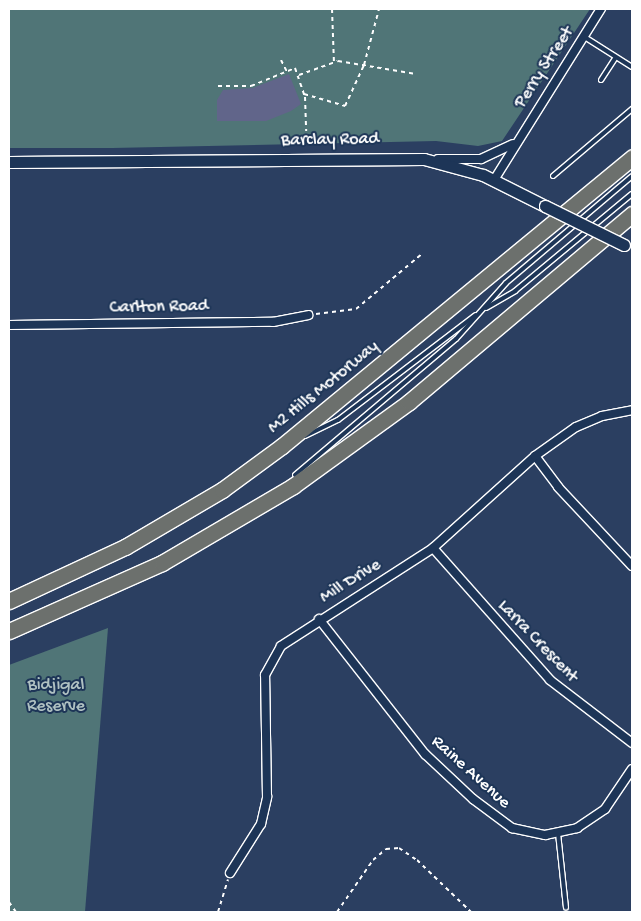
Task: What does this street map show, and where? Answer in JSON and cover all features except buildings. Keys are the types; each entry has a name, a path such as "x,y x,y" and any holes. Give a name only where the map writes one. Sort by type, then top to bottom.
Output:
{"highway":[{"name":"M2 Hills Motorway","path":"9,601 125,547 222,490 282,446 632,156"},
{"path":"9,631 106,590 247,515 366,436 632,214"}],"main road":[{"name":"Barclay Road","path":"9,162 424,159 463,167 494,180 628,246"}],"street":[{"name":"Perry Street","path":"494,180 514,144 601,9"},
{"path":"424,159 481,159 514,144"},
{"name":"Carlton Road","path":"9,325 273,322 308,315"},
{"name":"Mill Drive","path":"230,873 261,824 267,797 265,675 280,646 433,548 535,456 576,427 602,416 632,410"},
{"path":"535,456 558,487 632,566"},
{"name":"Larra Crescent","path":"433,548 550,680 632,743"},
{"name":"Raine Avenue","path":"319,620 409,736 472,799 512,828 533,834 558,833 596,817 632,769"}],"lane":[{"path":"583,36 632,67"},
{"path":"601,80 616,57"},
{"path":"553,176 632,109"},
{"path":"247,515 393,394 481,311 506,283 632,176"},
{"path":"282,446 338,420 449,331 515,291 632,194"},
{"path":"558,833 566,908"}],"path":[{"path":"332,9 334,63"},
{"path":"304,94 345,106 364,65 379,9"},
{"path":"281,60 287,72"},
{"path":"298,75 334,63 364,65 416,74"},
{"path":"218,86 251,86 295,68 304,94 306,131"},
{"path":"308,315 356,309 423,253"},
{"path":"336,912 373,860 386,849 399,848 417,860 471,912"},
{"path":"218,912 230,873"},
{"path":"9,902 16,912"}],"green space":[{"path":"9,9 590,9 502,141 478,146 436,141 112,148 9,148"},
{"name":"Bidjigal Reserve","path":"108,628 85,912 9,912 9,665"}]}
